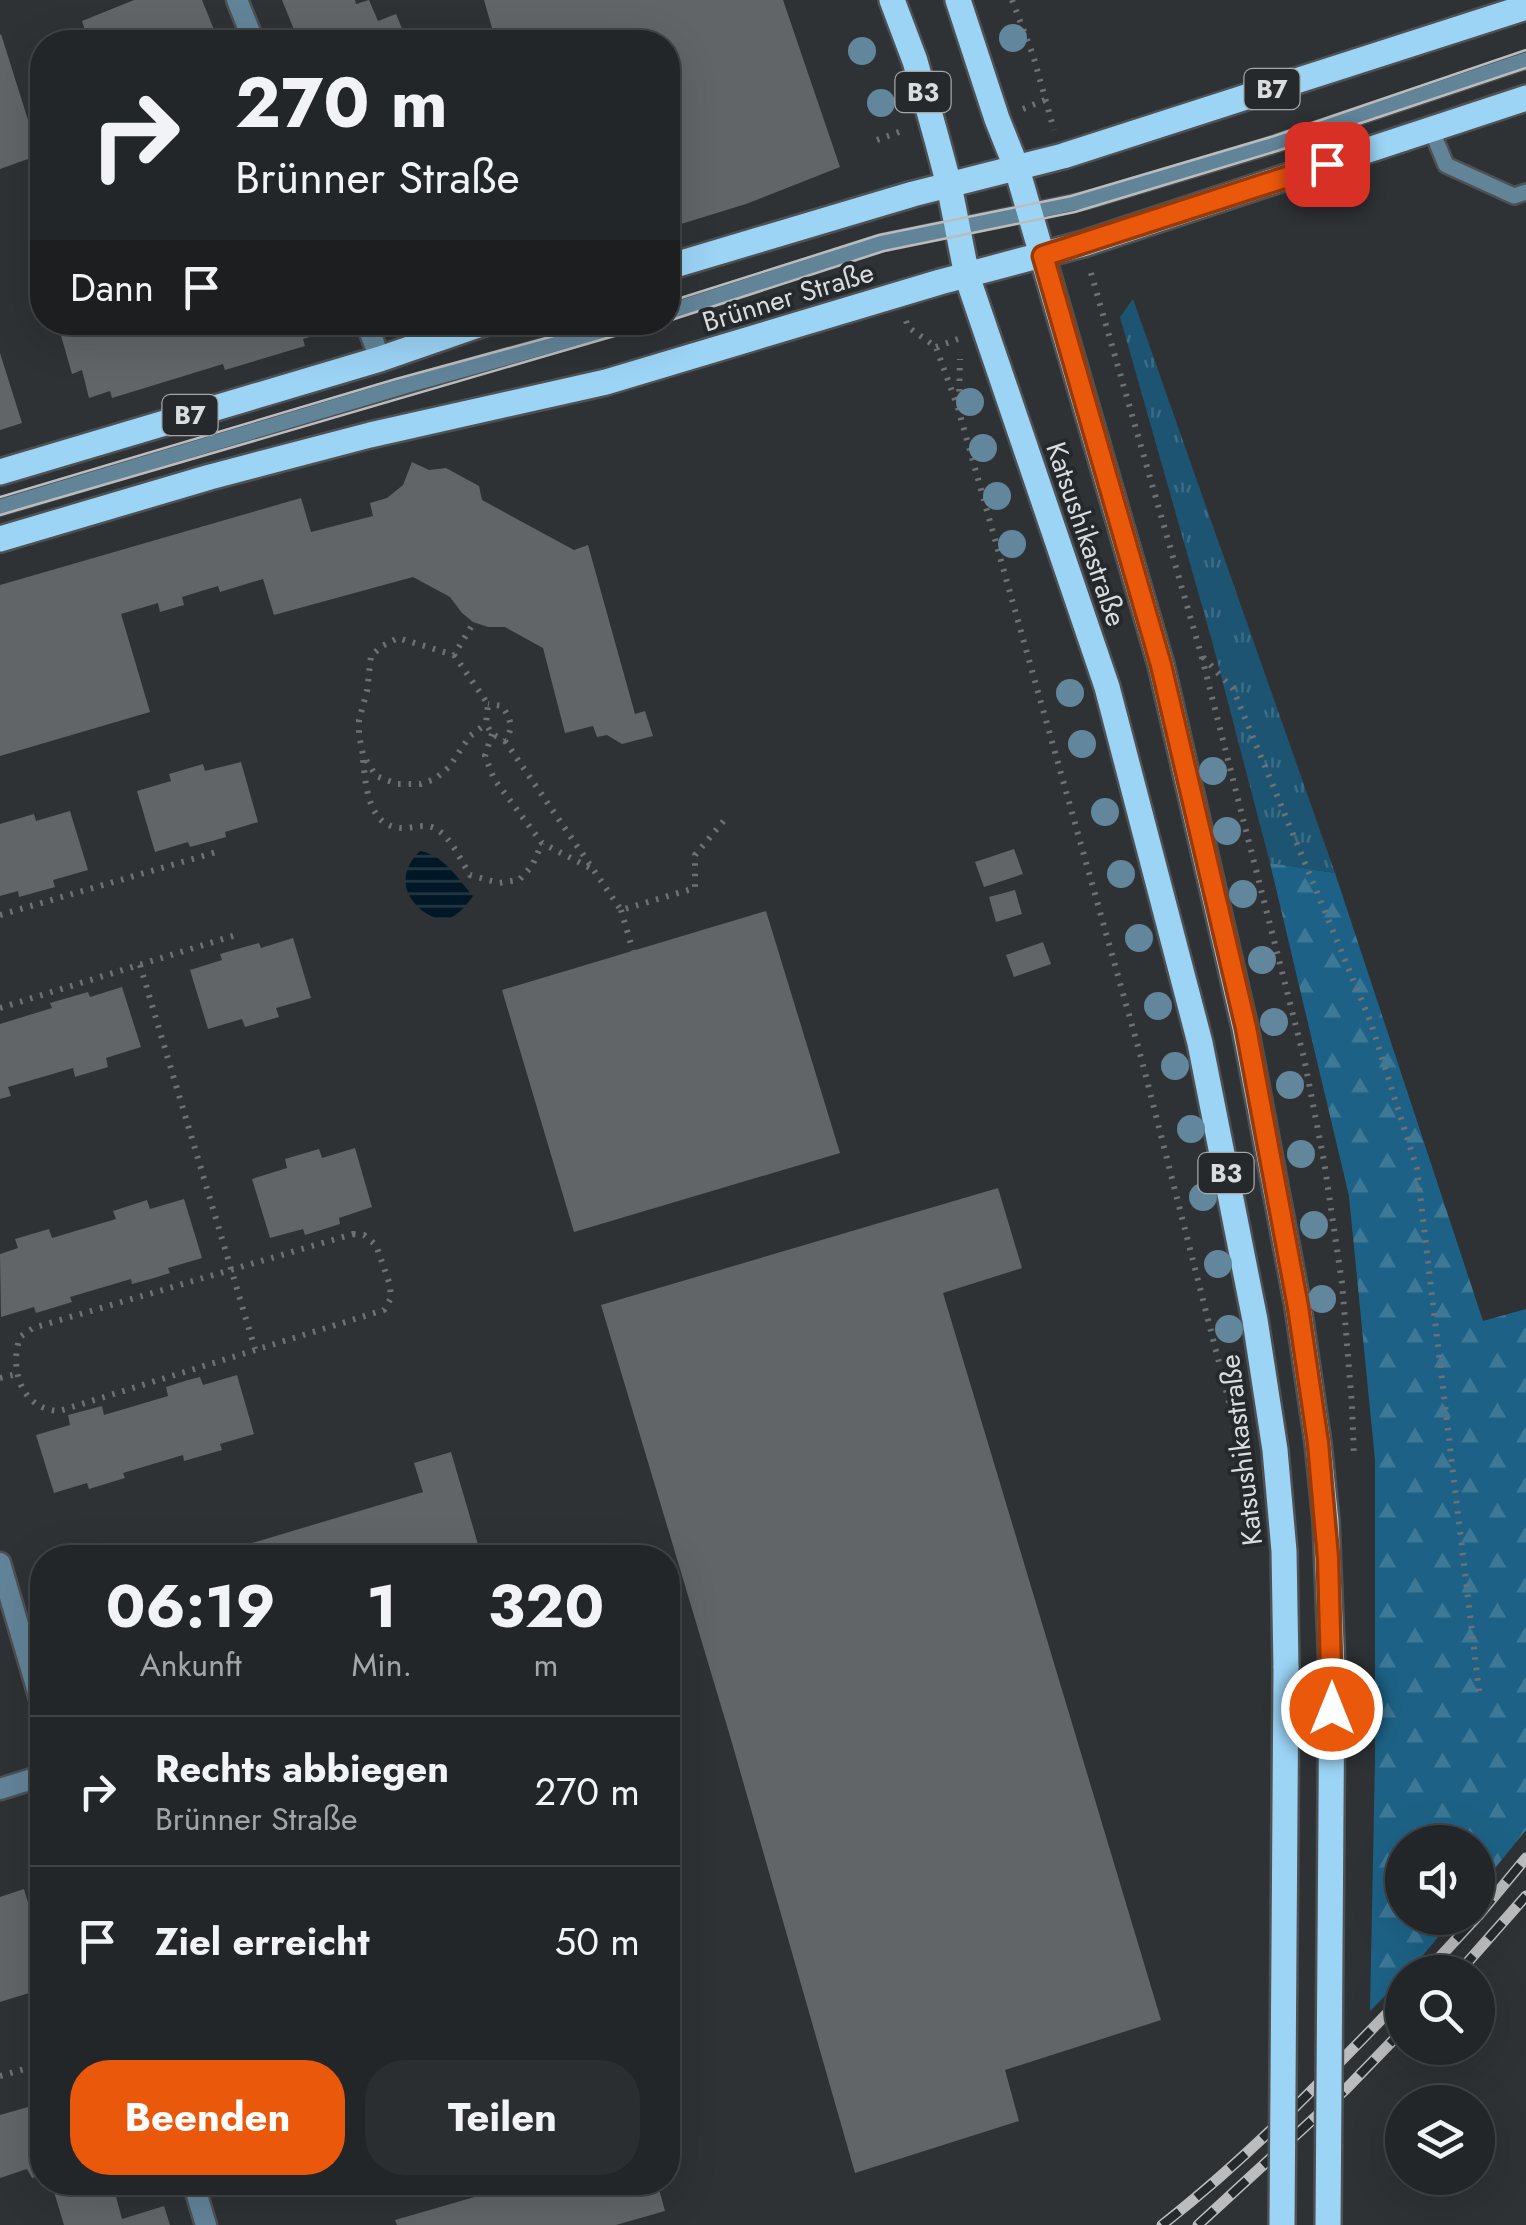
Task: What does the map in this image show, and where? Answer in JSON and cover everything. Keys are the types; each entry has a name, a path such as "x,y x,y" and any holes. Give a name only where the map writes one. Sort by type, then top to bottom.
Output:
{"main road":[{"name":"Katsushikastraße","path":"892,0 915,61 967,276 1106,687 1200,1043 1255,1320 1275,1450 1284,1551 1282,2225"},
{"name":"Katsushikastraße","path":"958,0 1017,169 1161,665 1246,1028 1298,1307 1324,1501 1332,1669 1328,2225"},
{"name":"B7","path":"680,264 948,185 1017,169 1526,7"},
{"name":"Brünner Straße","path":"0,539 370,435 606,382 940,282 1043,256 1526,98"},
{"name":"B7","path":"0,472 449,335"}],"street":[{"path":"237,0 249,30"},
{"path":"371,335 380,359"},
{"path":"0,1564 30,1665"},
{"path":"0,1789 30,1780"},
{"path":"196,2195 206,2225"}],"lane":[{"path":"680,308 881,243 1088,200 1266,147 1526,60"},
{"path":"1431,129 1446,166 1514,196 1526,192"},
{"path":"0,506 586,335"}],"path":[{"path":"1012,0 1045,100"},
{"path":"958,408 1142,1061 1242,1451"},
{"path":"454,655 471,627"},
{"path":"542,843 532,866 520,880 499,883 470,875 437,829 388,825 374,811 368,798 359,720 372,656 382,646 398,638 454,655 488,704 486,724 492,734 505,742 621,910 633,951"},
{"path":"1161,665 1201,654 1233,689 1371,1024 1417,1169 1479,1691"},
{"path":"488,704 502,706 510,718 512,731 505,742"},
{"path":"363,756 376,776 398,784 421,784 449,767 470,736 486,724"},
{"path":"492,734 485,756 494,778 542,843 595,871"},
{"path":"621,910 695,888 695,855 727,817"},
{"path":"0,915 220,851"},
{"path":"0,1008 239,934"},
{"path":"140,965 255,1349"},
{"path":"353,1234 376,1245 392,1298 384,1310 255,1349 59,1410 44,1410 33,1402 17,1374 15,1353 20,1337 32,1328 353,1234"},
{"path":"0,1378 17,1374"},
{"path":"0,2076 30,2067"}],"green space":[{"path":"1133,299 1335,873 1270,863 1120,317"},
{"path":"1270,863 1335,873 1483,1321 1526,1309 1526,1830 1495,1868 1495,1825 1385,1825 1385,1935 1440,1935 1423,1955 1385,1955 1385,1996 1370,2011 1375,1460 1349,1196"}],"shaded area":[{"path":"420,851 443,863 473,896 449,918 428,914 409,894 407,872"}],"building":[{"path":"134,0 202,0 214,30 85,30 82,21"},
{"path":"282,0 355,0 356,4 369,0 378,21 396,14 403,30 294,30"},
{"path":"484,0 783,0 840,167 746,204 680,224 680,30 493,30"},
{"path":"0,35 30,126 30,158 0,169"},
{"path":"61,335 317,335 303,339 305,346 225,370 223,364 112,398 110,391 89,398 82,370 72,374"},
{"path":"0,353 22,423 0,430"},
{"path":"412,462 429,470 446,468 479,486 482,500 574,550 588,545 635,714 645,711 653,736 622,744 607,735 597,737 593,726 565,733 543,648 505,627 473,622 450,597 413,577 274,615 263,579 220,592 218,586 182,597 184,605 160,612 158,603 121,614 150,712 0,756 0,585 301,498 311,532 373,516 370,503 387,498 403,485"},
{"path":"241,762 258,822 225,832 226,837 155,852 137,791 171,781 169,774 203,764 205,771"},
{"path":"70,811 88,870 53,880 55,887 19,897 18,891 0,896 0,824 34,814 36,821"},
{"path":"1014,849 1023,874 984,887 975,862"},
{"path":"1015,890 1022,914 996,922 989,897"},
{"path":"766,911 840,1153 574,1232 502,990"},
{"path":"293,938 311,998 276,1008 279,1017 245,1027 242,1019 208,1029 190,970 222,960 220,954"},
{"path":"1043,942 1051,964 1014,977 1006,955"},
{"path":"122,987 141,1047 106,1058 108,1067 75,1077 73,1068 8,1087 11,1096 0,1099 0,1024 52,1008 50,1003"},
{"path":"355,1148 372,1207 339,1218 340,1224 305,1235 303,1229 270,1238 252,1179 287,1168 285,1159 319,1149 322,1158"},
{"path":"998,1188 1022,1268 943,1293 1161,2020 1005,2070 1019,2121 855,2173 680,1569 680,1545 673,1545 601,1305"},
{"path":"184,1199 202,1258 168,1268 170,1273 154,1278 132,1284 131,1279 70,1297 72,1302 36,1313 34,1307 1,1317 0,1254 18,1248 15,1239 49,1229 52,1238 116,1219 113,1211 147,1200 150,1209"},
{"path":"237,1375 254,1434 220,1444 222,1450 184,1461 183,1455 123,1473 125,1478 89,1489 87,1483 54,1493 36,1435 70,1425 68,1415 102,1406 104,1415 168,1396 166,1387 188,1380 200,1377 203,1385"},
{"path":"451,1452 478,1545 246,1545 423,1492 414,1463"},
{"path":"24,1889 30,1909 30,1993 0,2002 0,1897"},
{"path":"30,2106 30,2174 27,2169 0,2178 0,2115"},
{"path":"55,2195 116,2195 122,2219 164,2206 170,2225 64,2225"},
{"path":"481,2195 661,2195 665,2211 616,2225 397,2225 395,2220"}],"tram line":[{"path":"680,298 879,235 1071,196 1274,136 1526,50"},
{"path":"680,317 884,251 1075,212 1277,151 1526,68"},
{"path":"0,497 557,335"},
{"path":"0,515 617,335"}],"railway":[{"path":"1495,1895 1526,1858"},
{"path":"1474,1955 1526,1896"},
{"path":"1442,1955 1460,1935"},
{"path":"1162,2225 1256,2144 1385,2016"},
{"path":"1198,2225 1385,2049"}],"route":[{"path":"1327,164 1043,256 1161,665 1246,1028 1298,1307 1318,1443 1328,1558 1332,1709"}]}
